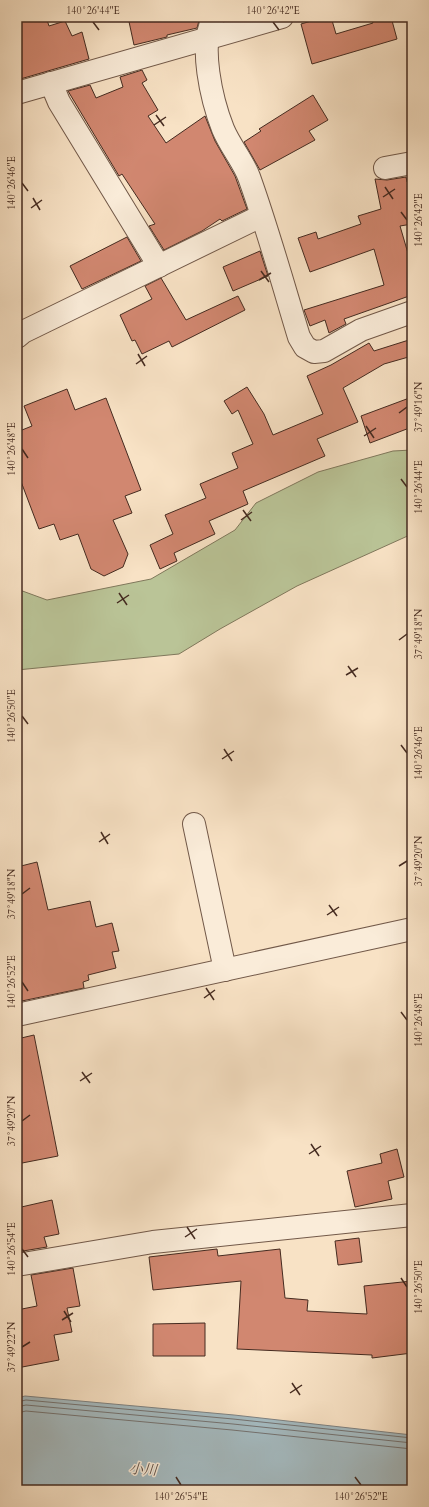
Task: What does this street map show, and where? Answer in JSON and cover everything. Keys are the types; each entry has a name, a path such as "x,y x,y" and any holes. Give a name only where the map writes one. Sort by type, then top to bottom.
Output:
{"street":[{"path":"214,17 210,24 206,39 210,85 223,128 248,175 300,337 305,347 314,352 324,351 360,330 412,312"},
{"path":"17,93 282,17"},
{"path":"52,83 59,102 159,266"},
{"path":"385,168 412,163"},
{"path":"19,328 159,266 261,216"},
{"path":"194,824 225,970"},
{"path":"17,1015 412,929"},
{"path":"17,1265 153,1242 412,1215"}],"green space":[{"path":"412,450 412,534 297,586 179,654 17,670 17,589 47,600 151,579 235,530 256,503 318,472 393,451"}],"water":[{"name":"小川","path":"25,1396 234,1415 412,1435 412,1490 17,1490 17,1398"}],"building":[{"path":"17,17 46,17 49,26 65,21 72,36 82,32 89,59 17,80"},
{"path":"128,17 200,17 197,28 134,45"},
{"path":"325,17 331,17 336,34 373,23 371,17 391,17 397,39 312,64 301,24"},
{"path":"142,70 147,80 142,83 158,110 148,116 166,143 205,116 215,141 235,176 247,209 222,221 220,219 202,231 164,250 149,226 155,224 122,174 119,176 68,91 90,85 96,98 123,87 120,77"},
{"path":"313,95 328,120 309,131 315,140 260,170 244,142 261,131 259,129"},
{"path":"406,177 407,182 412,181 412,224 400,226 412,267 412,295 344,319 346,324 329,333 325,320 310,326 304,310 384,285 374,249 310,272 298,238 316,232 318,239 361,224 358,216 381,209 375,179 387,180"},
{"path":"127,237 141,261 82,289 70,266"},
{"path":"260,251 268,276 233,291 223,267"},
{"path":"161,278 186,320 238,296 245,310 172,347 169,341 142,354 135,340 132,341 120,315 152,299 145,286"},
{"path":"412,339 412,356 384,364 343,388 358,422 317,439 325,456 243,491 248,504 209,521 215,534 174,553 177,561 160,569 150,545 173,534 165,515 206,498 200,484 238,468 232,453 253,444 238,410 232,414 224,401 247,387 264,414 273,435 323,414 307,376 331,365 369,343 374,351"},
{"path":"67,389 75,410 106,398 141,490 125,496 132,513 113,520 128,554 123,567 104,576 91,569 78,534 60,540 54,524 39,529 17,471 17,432 32,426 24,406"},
{"path":"412,397 412,427 370,443 361,416"},
{"path":"37,862 48,910 90,901 96,927 112,923 119,951 112,952 116,968 88,975 89,980 83,982 84,988 17,1002 17,867"},
{"path":"34,1035 58,1156 17,1164 17,1039"},
{"path":"397,1149 404,1177 388,1181 392,1199 355,1207 347,1171 382,1163 380,1154"},
{"path":"52,1200 59,1234 44,1237 47,1247 17,1252 17,1208"},
{"path":"359,1238 362,1262 338,1265 335,1241"},
{"path":"217,1249 218,1256 280,1249 285,1298 308,1300 307,1311 367,1314 364,1286 412,1281 412,1353 372,1358 372,1355 237,1349 241,1281 153,1290 149,1257"},
{"path":"73,1268 80,1306 67,1308 72,1332 54,1335 59,1360 17,1368 17,1310 37,1306 31,1275"},
{"path":"205,1323 205,1356 153,1356 153,1324"}]}
